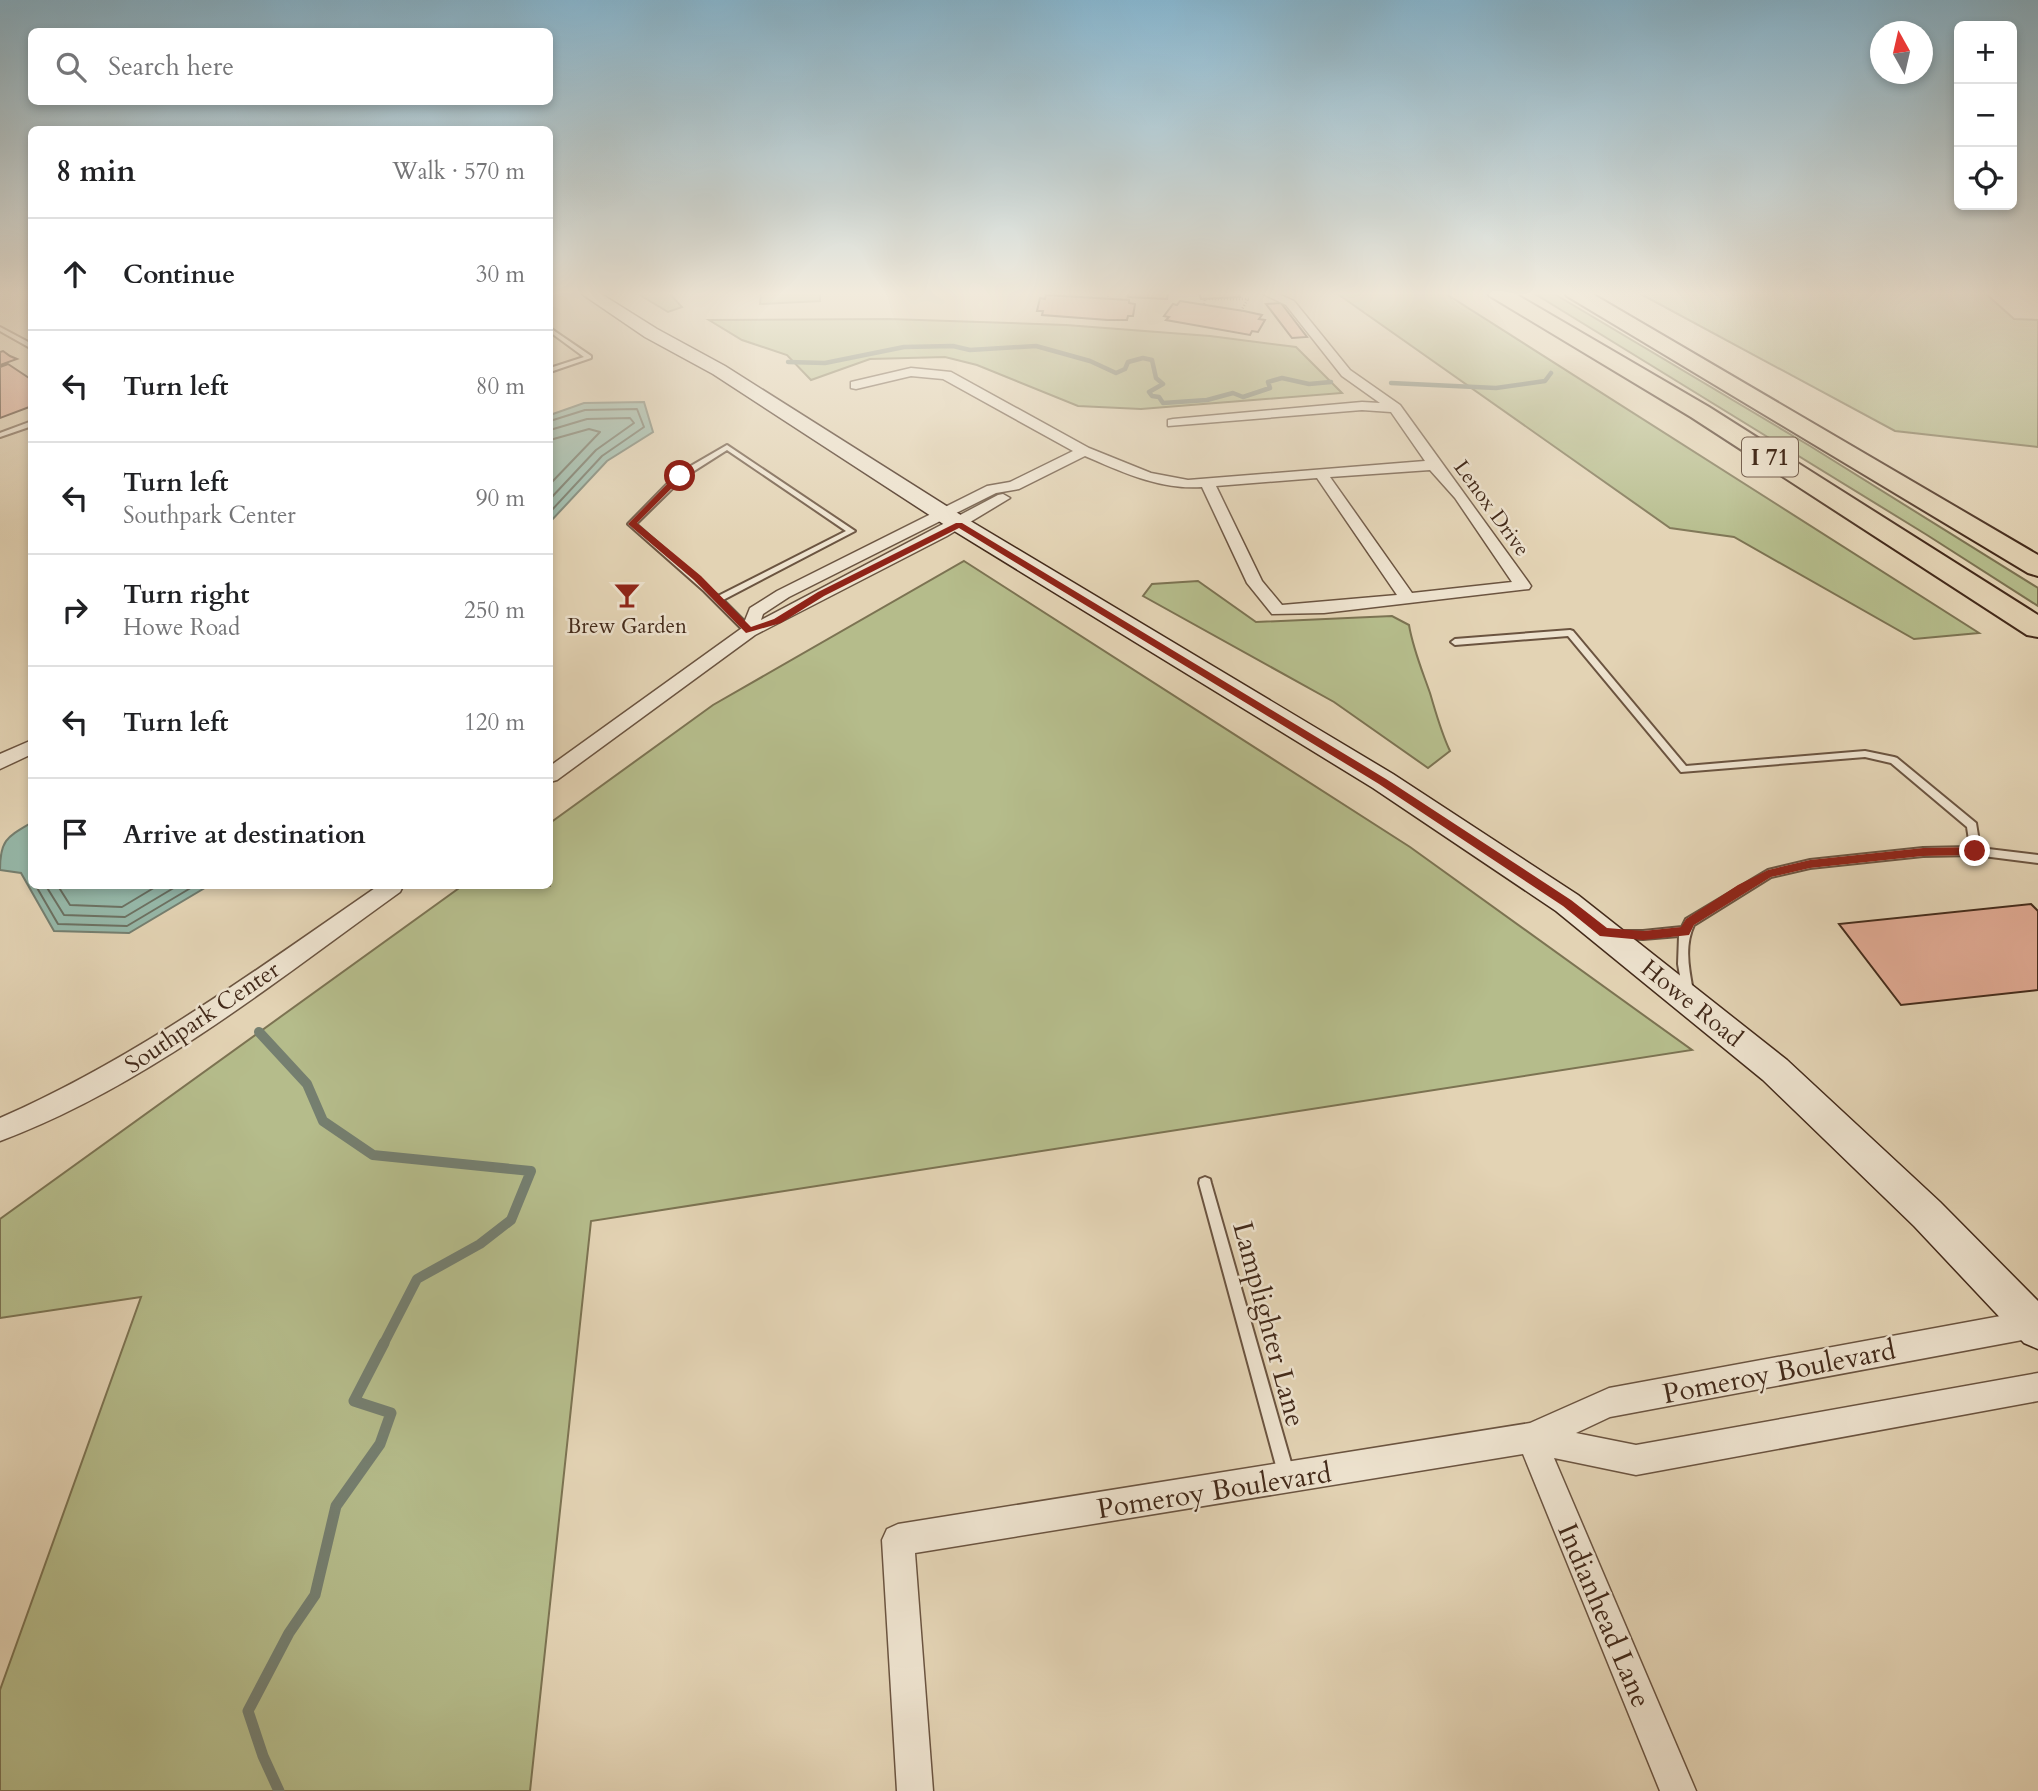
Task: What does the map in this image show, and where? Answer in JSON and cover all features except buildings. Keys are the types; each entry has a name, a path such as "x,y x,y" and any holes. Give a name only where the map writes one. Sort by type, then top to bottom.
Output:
{"highway":[{"name":"I 71","path":"1638,376 1700,412 2038,628"},
{"name":"I 71","path":"1717,376 2038,567"}],"street":[{"name":"Howe Road","path":"728,376 951,519 1382,781 1567,903 1775,1070 1927,1214 2036,1326"},
{"name":"Lenox Drive","path":"856,385 896,376"},
{"name":"Lenox Drive","path":"947,376 1084,451 1148,477 1188,484 1434,465"},
{"name":"Lenox Drive","path":"1207,483 1255,583 1278,610 1522,586 1460,495 1434,465 1395,408 1350,376"},
{"path":"1173,424 1362,406 1395,408"},
{"path":"553,773 749,631 778,621 951,519 1007,495 1014,486 1084,451"},
{"path":"1320,473 1408,599"},
{"path":"0,762 28,748"},
{"name":"Southpark Center","path":"0,1130 58,1106 138,1063 389,889"},
{"name":"Pomeroy Boulevard","path":"915,1791 898,1540 1531,1438 1609,1403 2036,1326"},
{"name":"Pomeroy Boulevard","path":"1531,1438 1636,1460 2038,1387"},
{"name":"Indianhead Lane","path":"1531,1438 1678,1791"}],"lane":[{"path":"0,435 28,424"},
{"path":"718,599 851,531 727,447 680,476 632,524 698,578 718,599 749,631"},
{"path":"1455,642 1570,633 1684,770 1864,754 1894,760 1972,826 1975,851"},
{"path":"1688,1000 1683,967 1685,931 1690,922 1768,874 1810,864 1923,852 1975,851 2038,859"},
{"path":"1604,933 1643,936 1685,931"},
{"name":"Lamplighter Lane","path":"1205,1183 1287,1478"}],"green space":[{"path":"807,376 823,376 811,380"},
{"path":"1003,376 1325,376 1342,393 1141,409 1078,406"},
{"path":"1454,376 1574,376 1979,633 1914,639 1734,537 1670,528"},
{"path":"1668,376 1692,376 1810,446 2038,588 2038,606"},
{"path":"1792,376 2038,376 2038,447 1895,431"},
{"path":"964,561 1410,847 1692,1050 591,1221 530,1791 0,1791 0,1690 141,1297 0,1318 0,1219 458,889 553,889 553,821 713,705"},
{"path":"1198,581 1256,622 1392,616 1409,625 1450,751 1428,768 1334,702 1143,596 1152,584"}],"water":[{"path":"644,402 653,432 607,461 553,519 553,414 584,403"},
{"path":"28,825 28,885 21,873 0,870 3,846 16,832"},
{"path":"30,889 203,889 129,933 54,931"}],"waterway":[{"path":"1155,376 1163,384 1149,392 1152,396 1159,397 1163,403 1207,400 1233,393 1243,397 1270,388 1268,382 1282,378 1309,384 1331,382"},
{"path":"1391,383 1496,388 1545,381 1549,376"},
{"path":"259,1032 307,1084 323,1121 373,1155 531,1171 511,1220 480,1244 417,1279 383,1345"},
{"path":"279,1791 263,1756 248,1711 289,1633 315,1595 336,1506 380,1444 391,1413 354,1401 384,1343"}],"place":[{"name":"Brew Garden","path":"627,595"}],"route":[{"path":"680,476 632,524 698,578 749,631 778,621 821,594 959,524 1382,781 1567,903 1604,933 1643,936 1685,931 1690,922 1768,874 1810,864 1923,852 1975,851"}]}
